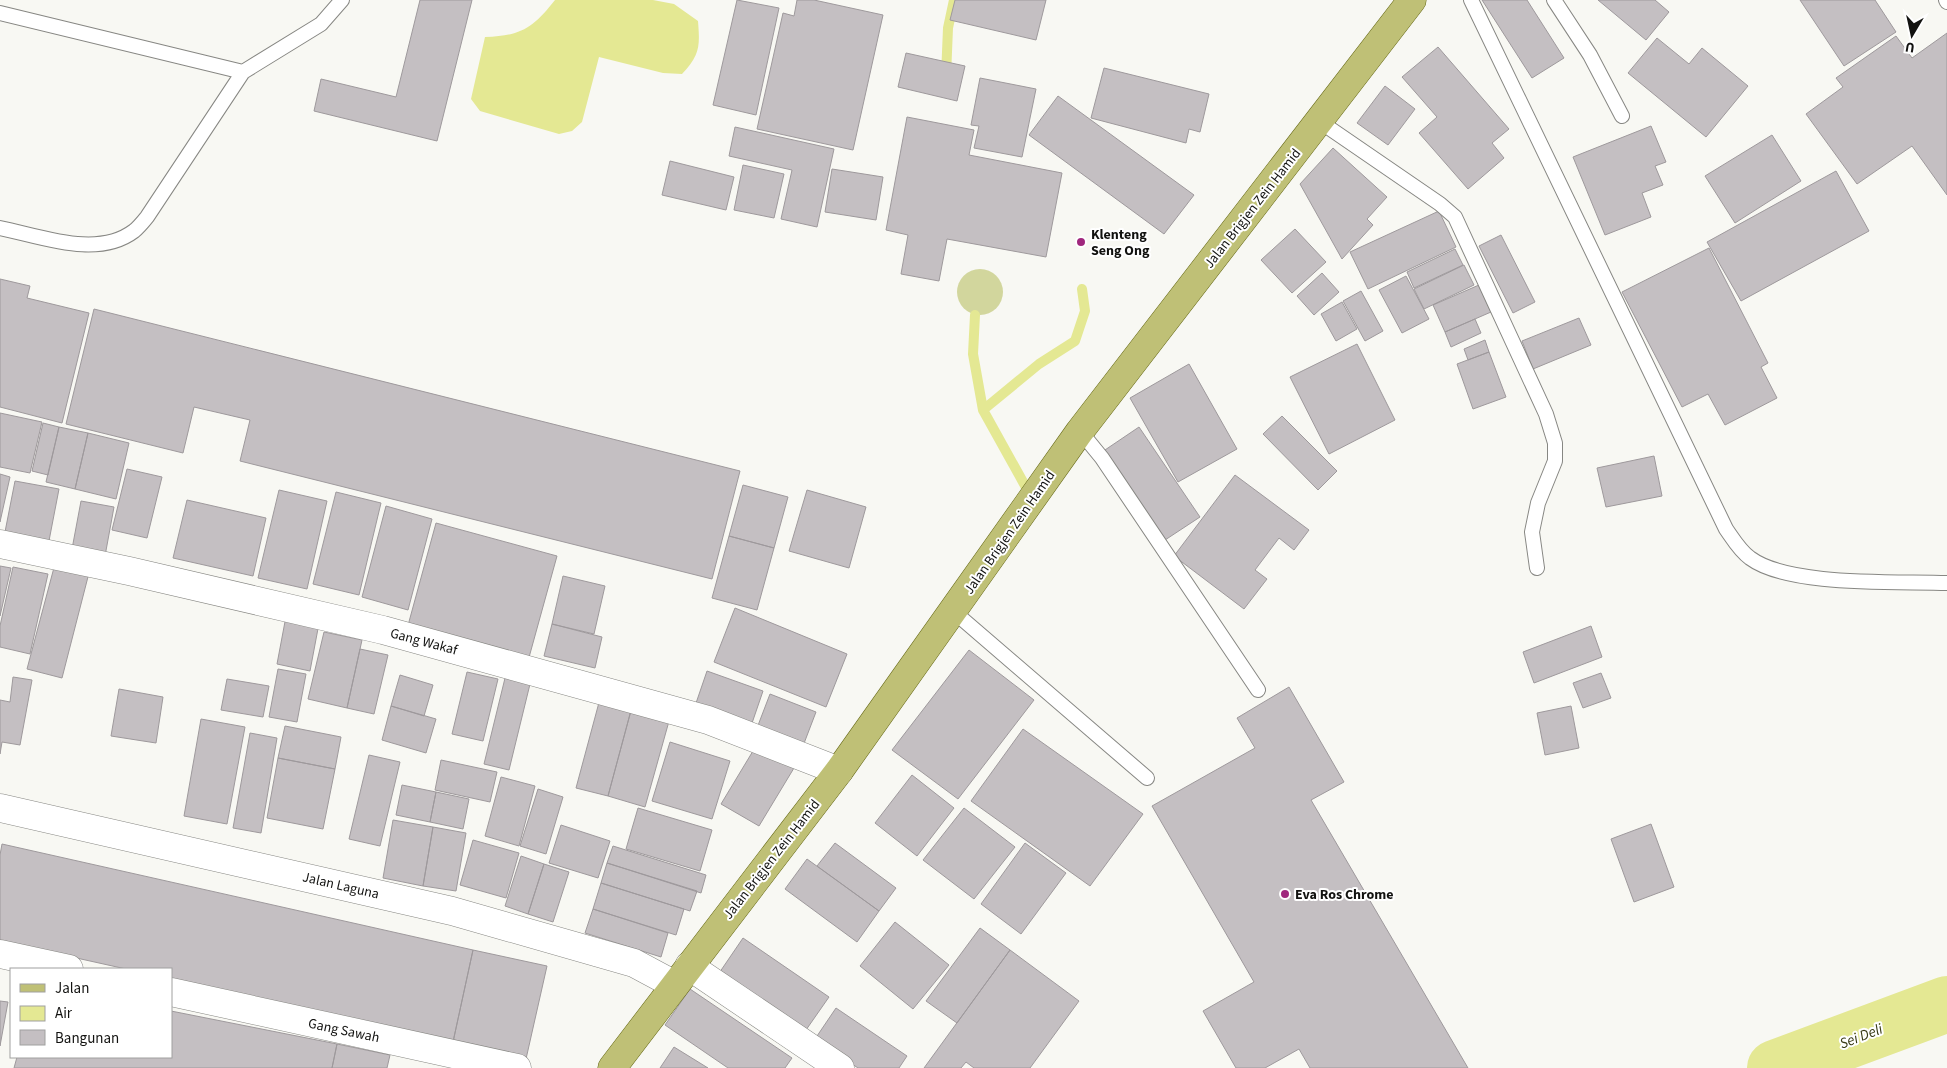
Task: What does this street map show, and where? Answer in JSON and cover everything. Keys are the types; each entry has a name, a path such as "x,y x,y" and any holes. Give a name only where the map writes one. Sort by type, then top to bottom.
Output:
{"main road":[{"name":"Jalan Brigjen Zein Hamid","path":"612,1068 839,772 1080,431 1412,0"}],"street":[{"name":"Gang Wakaf","path":"0,544 129,571 383,630 708,720 839,772"},
{"name":"Jalan Laguna","path":"0,808 452,911 682,975 840,1068"},
{"path":"0,954 64,968"},
{"name":"Gang Sawah","path":"172,992 517,1068"}],"lane":[{"path":"0,228 91,245 109,242 134,231 147,217 243,72 321,24 342,0"},
{"path":"1472,0 1726,529 1735,543 1751,559 1788,575 1814,579 1947,582"},
{"path":"1554,0 1590,55 1622,116"},
{"path":"0,13 243,72"},
{"path":"1318,121 1440,204 1455,217 1546,414 1555,443 1555,461 1538,503 1532,532 1538,568"},
{"path":"1080,431 1102,458 1258,690"},
{"path":"953,611 1147,778"}],"shaded area":[{"path":"976,269 984,269 993,273 999,279 1003,292 999,305 993,311 984,315 976,315 967,311 961,305 957,296 957,288 961,279 967,273"}],"water":[{"path":"555,0 653,0 674,4 698,21 698,50 682,74 663,73 599,57 582,122 572,131 559,134 480,111 471,99 485,37 508,35 525,29 533,24"}],"building":[{"path":"420,0 472,0 437,141 314,111 321,79 396,97"},
{"path":"737,0 779,8 756,115 713,105"},
{"path":"797,0 814,0 883,15 853,150 757,129 783,13 794,16"},
{"path":"955,0 1046,0 1036,40 950,20"},
{"path":"1482,0 1527,0 1564,58 1532,78"},
{"path":"1598,0 1655,0 1669,12 1646,40"},
{"path":"1800,0 1875,0 1896,32 1844,66"},
{"path":"1947,33 1947,195 1912,146 1857,184 1806,114 1843,87 1836,78 1896,36 1912,58"},
{"path":"1657,38 1689,64 1702,48 1748,86 1706,137 1628,73"},
{"path":"1438,47 1509,129 1492,143 1504,158 1468,189 1419,133 1437,117 1402,77"},
{"path":"906,53 965,66 957,101 898,87"},
{"path":"1104,68 1209,94 1200,132 1189,129 1186,143 1091,118"},
{"path":"980,78 1036,89 1022,157 974,148 979,126 971,125"},
{"path":"1385,86 1415,109 1388,145 1357,123"},
{"path":"1058,96 1194,195 1164,234 1029,135"},
{"path":"907,117 974,130 969,155 1062,173 1046,257 947,239 939,281 901,274 908,235 886,230"},
{"path":"1651,126 1666,162 1655,166 1663,185 1642,193 1651,217 1605,235 1573,157"},
{"path":"735,127 834,149 817,227 781,219 792,170 729,156"},
{"path":"1772,135 1801,181 1735,223 1705,176"},
{"path":"1333,148 1387,197 1367,219 1373,225 1342,259 1300,184"},
{"path":"670,161 734,177 726,210 662,195"},
{"path":"743,165 784,174 774,218 734,210"},
{"path":"832,169 883,177 876,220 825,212"},
{"path":"1836,171 1869,231 1741,301 1707,242"},
{"path":"1439,211 1456,247 1368,289 1350,252"},
{"path":"1295,229 1326,262 1292,293 1261,260"},
{"path":"1501,235 1535,302 1513,313 1479,246"},
{"path":"1709,248 1768,363 1761,367 1777,398 1725,425 1708,394 1682,407 1622,292"},
{"path":"1455,249 1463,265 1414,288 1407,272"},
{"path":"1464,265 1474,285 1424,309 1414,289"},
{"path":"1322,273 1339,292 1314,315 1297,296"},
{"path":"1406,276 1429,319 1402,333 1379,290"},
{"path":"0,279 30,286 27,298 89,313 62,423 0,407"},
{"path":"1479,285 1491,312 1445,332 1433,305"},
{"path":"1361,291 1383,331 1365,341 1343,301"},
{"path":"1342,302 1357,329 1336,341 1321,314"},
{"path":"94,309 740,471 712,579 240,461 250,420 194,407 183,453 66,424"},
{"path":"1579,318 1591,345 1533,369 1522,341"},
{"path":"1475,319 1481,333 1451,347 1445,332"},
{"path":"1485,340 1489,352 1468,360 1464,349"},
{"path":"1357,344 1395,420 1329,454 1290,377"},
{"path":"1489,352 1506,397 1473,409 1457,364"},
{"path":"1189,364 1237,449 1178,482 1130,398"},
{"path":"0,413 42,422 30,473 0,467"},
{"path":"1282,416 1337,471 1318,490 1263,434"},
{"path":"43,423 59,427 48,475 32,471"},
{"path":"59,427 88,433 75,489 46,482"},
{"path":"1139,427 1200,517 1162,542 1102,452"},
{"path":"88,433 129,443 116,499 75,489"},
{"path":"1654,456 1662,496 1606,507 1597,468"},
{"path":"127,469 162,477 147,538 112,530"},
{"path":"0,474 10,477 0,522"},
{"path":"1235,475 1309,530 1294,550 1279,538 1255,570 1267,579 1244,609 1174,556"},
{"path":"15,481 59,489 48,546 4,537"},
{"path":"743,485 788,497 774,548 729,536"},
{"path":"279,490 327,501 307,589 258,578"},
{"path":"807,490 866,507 849,568 789,551"},
{"path":"336,492 381,503 359,595 313,584"},
{"path":"187,500 266,518 253,576 173,558"},
{"path":"81,501 114,507 105,556 72,549"},
{"path":"386,506 432,519 408,610 362,597"},
{"path":"436,523 557,556 528,661 407,629"},
{"path":"729,536 774,548 757,610 712,598"},
{"path":"56,560 90,569 62,678 27,669"},
{"path":"0,566 11,568 0,616"},
{"path":"13,567 48,574 30,654 0,647 0,626"},
{"path":"563,576 605,586 594,634 552,624"},
{"path":"735,608 847,654 826,707 714,662"},
{"path":"287,611 320,618 310,671 277,664"},
{"path":"552,624 602,637 595,668 544,656"},
{"path":"1591,626 1602,657 1534,683 1523,652"},
{"path":"324,632 362,640 347,708 308,699"},
{"path":"360,649 388,655 374,714 347,708"},
{"path":"969,650 1034,700 958,799 892,750"},
{"path":"278,669 306,674 297,722 269,717"},
{"path":"707,671 763,691 750,729 694,709"},
{"path":"467,672 498,679 483,741 452,734"},
{"path":"1601,673 1611,698 1583,708 1573,683"},
{"path":"506,674 531,680 509,770 484,764"},
{"path":"400,675 433,685 424,716 391,706"},
{"path":"13,677 32,680 20,745 2,742 0,754 0,700 10,702"},
{"path":"227,679 269,686 263,717 221,710"},
{"name":"Eva Ros Chrome","path":"1289,687 1344,782 1311,800 1468,1068 1310,1068 1299,1049 1265,1068 1236,1068 1203,1011 1254,982 1152,806 1255,748 1237,718"},
{"path":"119,689 163,697 156,743 111,736"},
{"path":"770,694 816,712 803,746 757,728"},
{"path":"601,695 633,703 608,796 576,788"},
{"path":"633,703 671,714 645,807 608,796"},
{"path":"391,706 436,719 426,753 382,740"},
{"path":"1571,706 1579,748 1545,755 1537,713"},
{"path":"201,719 245,727 227,824 184,816"},
{"path":"285,726 341,737 335,769 278,758"},
{"path":"1023,729 1143,814 1090,886 971,801"},
{"path":"250,733 277,738 261,833 233,828"},
{"path":"670,742 730,761 712,819 652,801"},
{"path":"756,746 794,768 759,826 721,804"},
{"path":"369,755 400,762 380,846 349,839"},
{"path":"278,758 335,769 323,829 267,818"},
{"path":"441,760 497,772 490,802 435,790"},
{"path":"912,775 954,808 917,856 875,823"},
{"path":"501,777 535,786 519,846 485,836"},
{"path":"402,785 436,792 430,822 396,815"},
{"path":"538,789 563,797 546,854 520,846"},
{"path":"436,792 469,799 463,829 430,822"},
{"path":"638,808 712,830 700,871 626,849"},
{"path":"964,808 1015,847 974,899 923,860"},
{"path":"393,820 433,827 423,886 383,878"},
{"path":"1651,824 1674,887 1634,902 1611,839"},
{"path":"561,825 610,841 598,878 549,863"},
{"path":"433,827 466,833 456,891 423,886"},
{"path":"473,840 519,853 506,898 460,885"},
{"path":"835,843 896,888 879,911 817,866"},
{"path":"1025,843 1066,873 1021,934 981,904"},
{"path":"2,844 473,950 453,1042 172,979 172,968 122,968 0,941 0,855"},
{"path":"613,846 706,875 701,893 607,863"},
{"path":"521,856 544,864 528,914 505,906"},
{"path":"807,859 879,911 857,942 785,889"},
{"path":"607,863 697,891 690,911 601,883"},
{"path":"544,864 569,872 553,922 528,914"},
{"path":"601,883 684,909 676,935 593,909"},
{"path":"593,909 668,933 661,957 585,933"},
{"path":"895,922 949,965 913,1009 860,966"},
{"path":"980,928 1010,950 957,1023 926,1001"},
{"path":"743,938 829,997 799,1040 713,982"},
{"path":"473,950 547,966 526,1059 453,1042"},
{"path":"1010,950 1079,1001 1030,1068 974,1068 966,1062 961,1068 924,1068"},
{"path":"690,989 792,1058 785,1068 728,1068 665,1025"},
{"path":"0,1001 8,1002 0,1046"},
{"path":"836,1008 907,1056 899,1068 858,1068 815,1039"},
{"path":"172,1011 337,1044 332,1068 14,1068 17,1058 172,1058"},
{"path":"337,1044 390,1055 387,1068 332,1068"},
{"path":"674,1047 708,1068 660,1068"}],"waterway":[{"path":"946,76 948,28 954,0"},
{"path":"983,410 1039,364 1075,341 1085,311 1082,289"},
{"path":"975,315 973,354 983,410 1028,491"},
{"name":"Sei Deli","path":"1775,1068 1947,1004"}],"place":[{"name":"Klenteng Seng Ong","path":"1081,242"},
{"name":"Eva Ros Chrome","path":"1285,894"}]}
